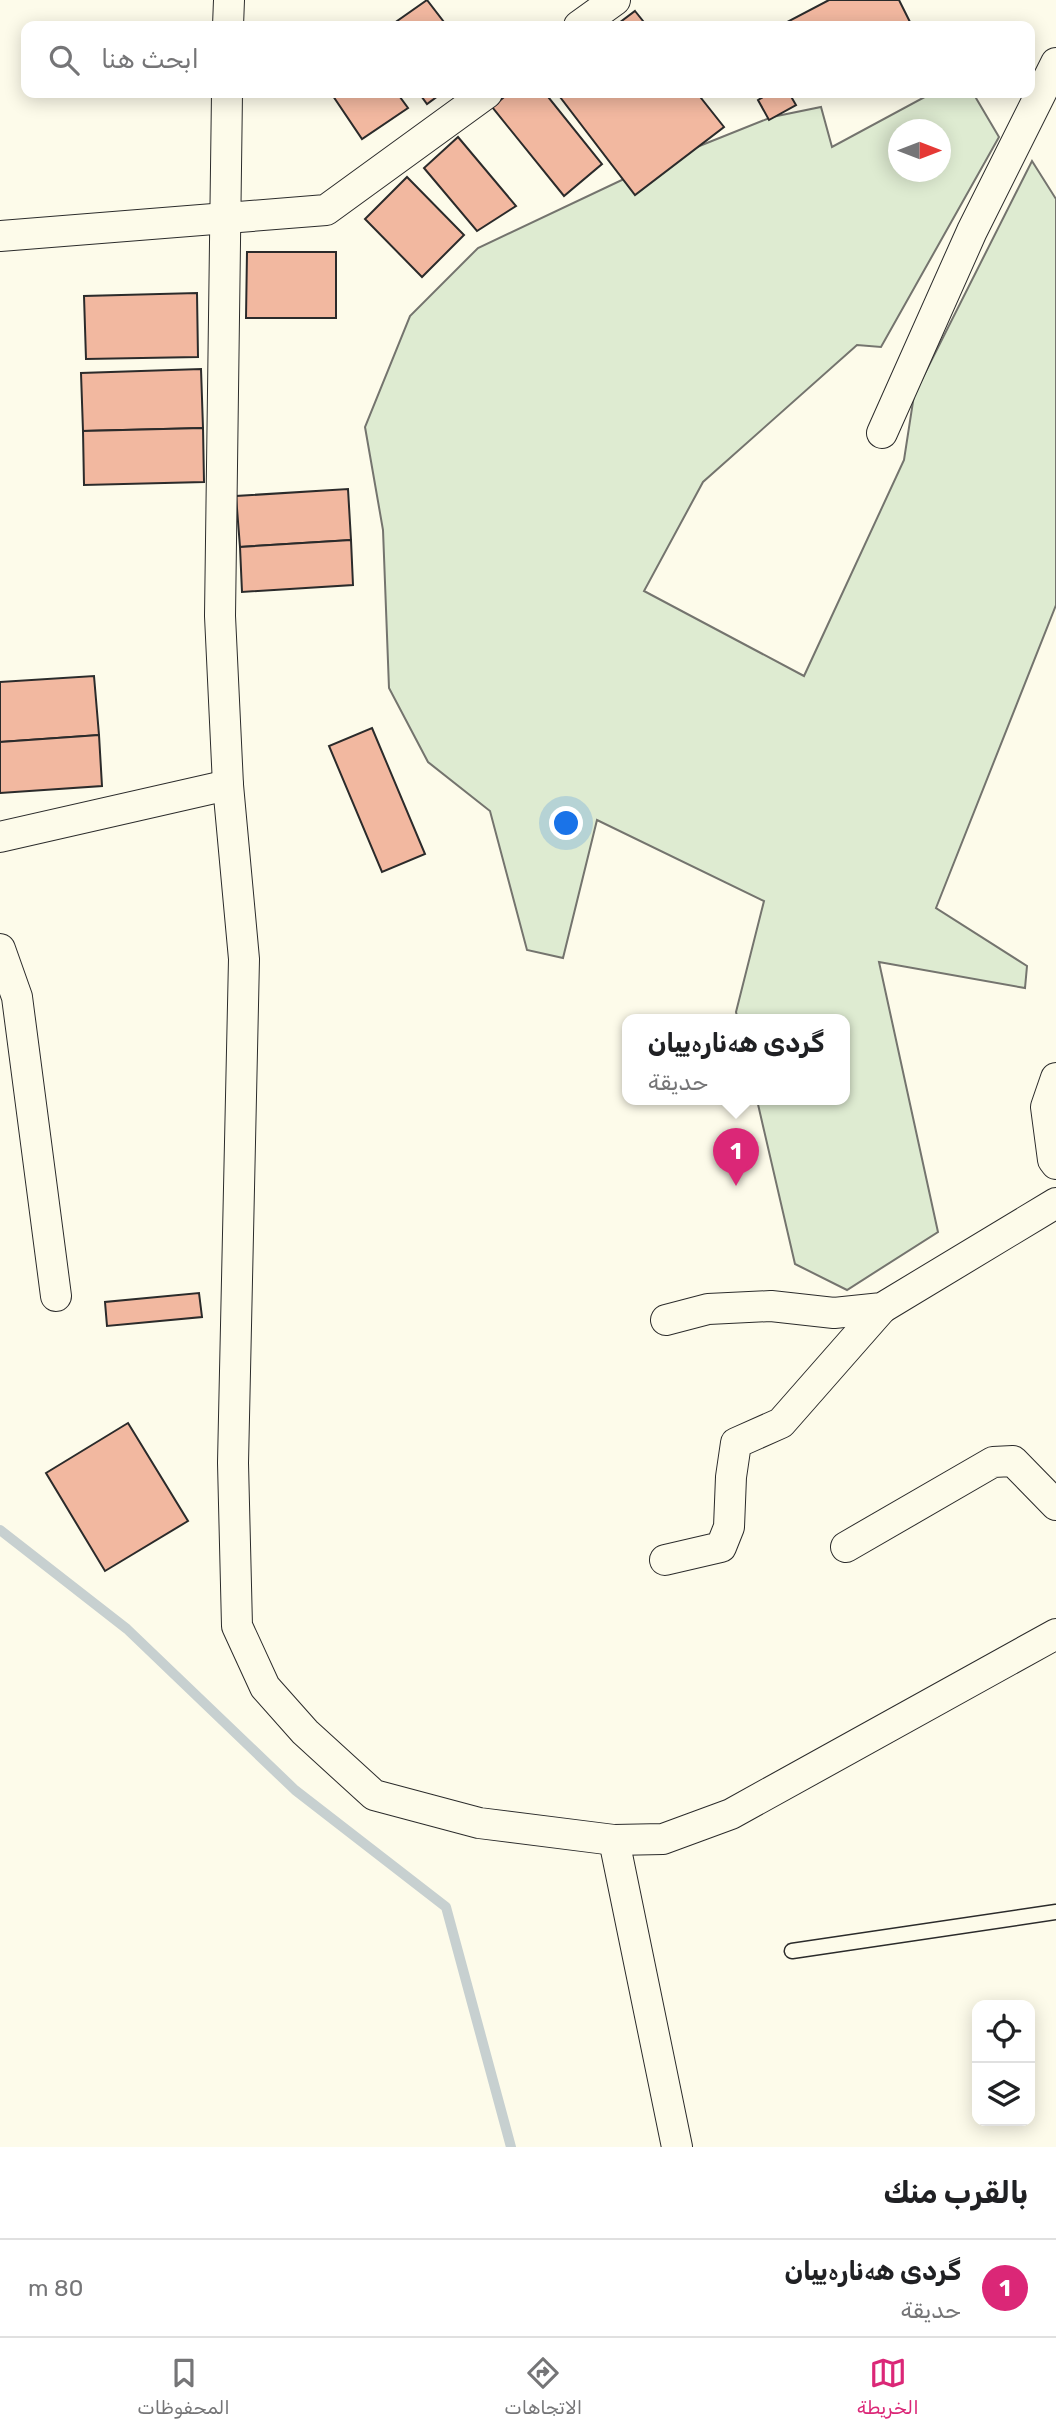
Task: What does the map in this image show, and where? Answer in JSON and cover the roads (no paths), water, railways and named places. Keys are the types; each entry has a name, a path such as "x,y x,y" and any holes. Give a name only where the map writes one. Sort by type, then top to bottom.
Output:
{"street":[{"path":"228,21 229,0"},
{"path":"586,21 615,0"},
{"path":"882,433 972,231 1056,63"},
{"path":"227,98 219,616 228,785 244,959 233,1463 237,1626 265,1687 305,1732 374,1795 479,1823 614,1840 663,1839 732,1814 1056,1634"},
{"path":"0,236 326,210 480,98"},
{"path":"0,837 228,785"},
{"path":"0,949 17,997 56,1296"},
{"path":"1056,1078 1051,1103 1053,1160 1056,1164"},
{"path":"665,1560 721,1547 729,1527 731,1477 736,1443 781,1423 882,1308 1056,1203"},
{"path":"666,1320 708,1309 771,1306 834,1313 882,1308"},
{"path":"846,1547 993,1462 1013,1461 1056,1505"},
{"path":"614,1840 677,2147"}],"lane":[{"path":"792,1951 1056,1912"}],"waterway":[{"path":"0,1530 127,1629 295,1790 446,1907 511,2147"}],"place":[{"name":"گردی هەنارەییان","path":"736,1186"}]}
